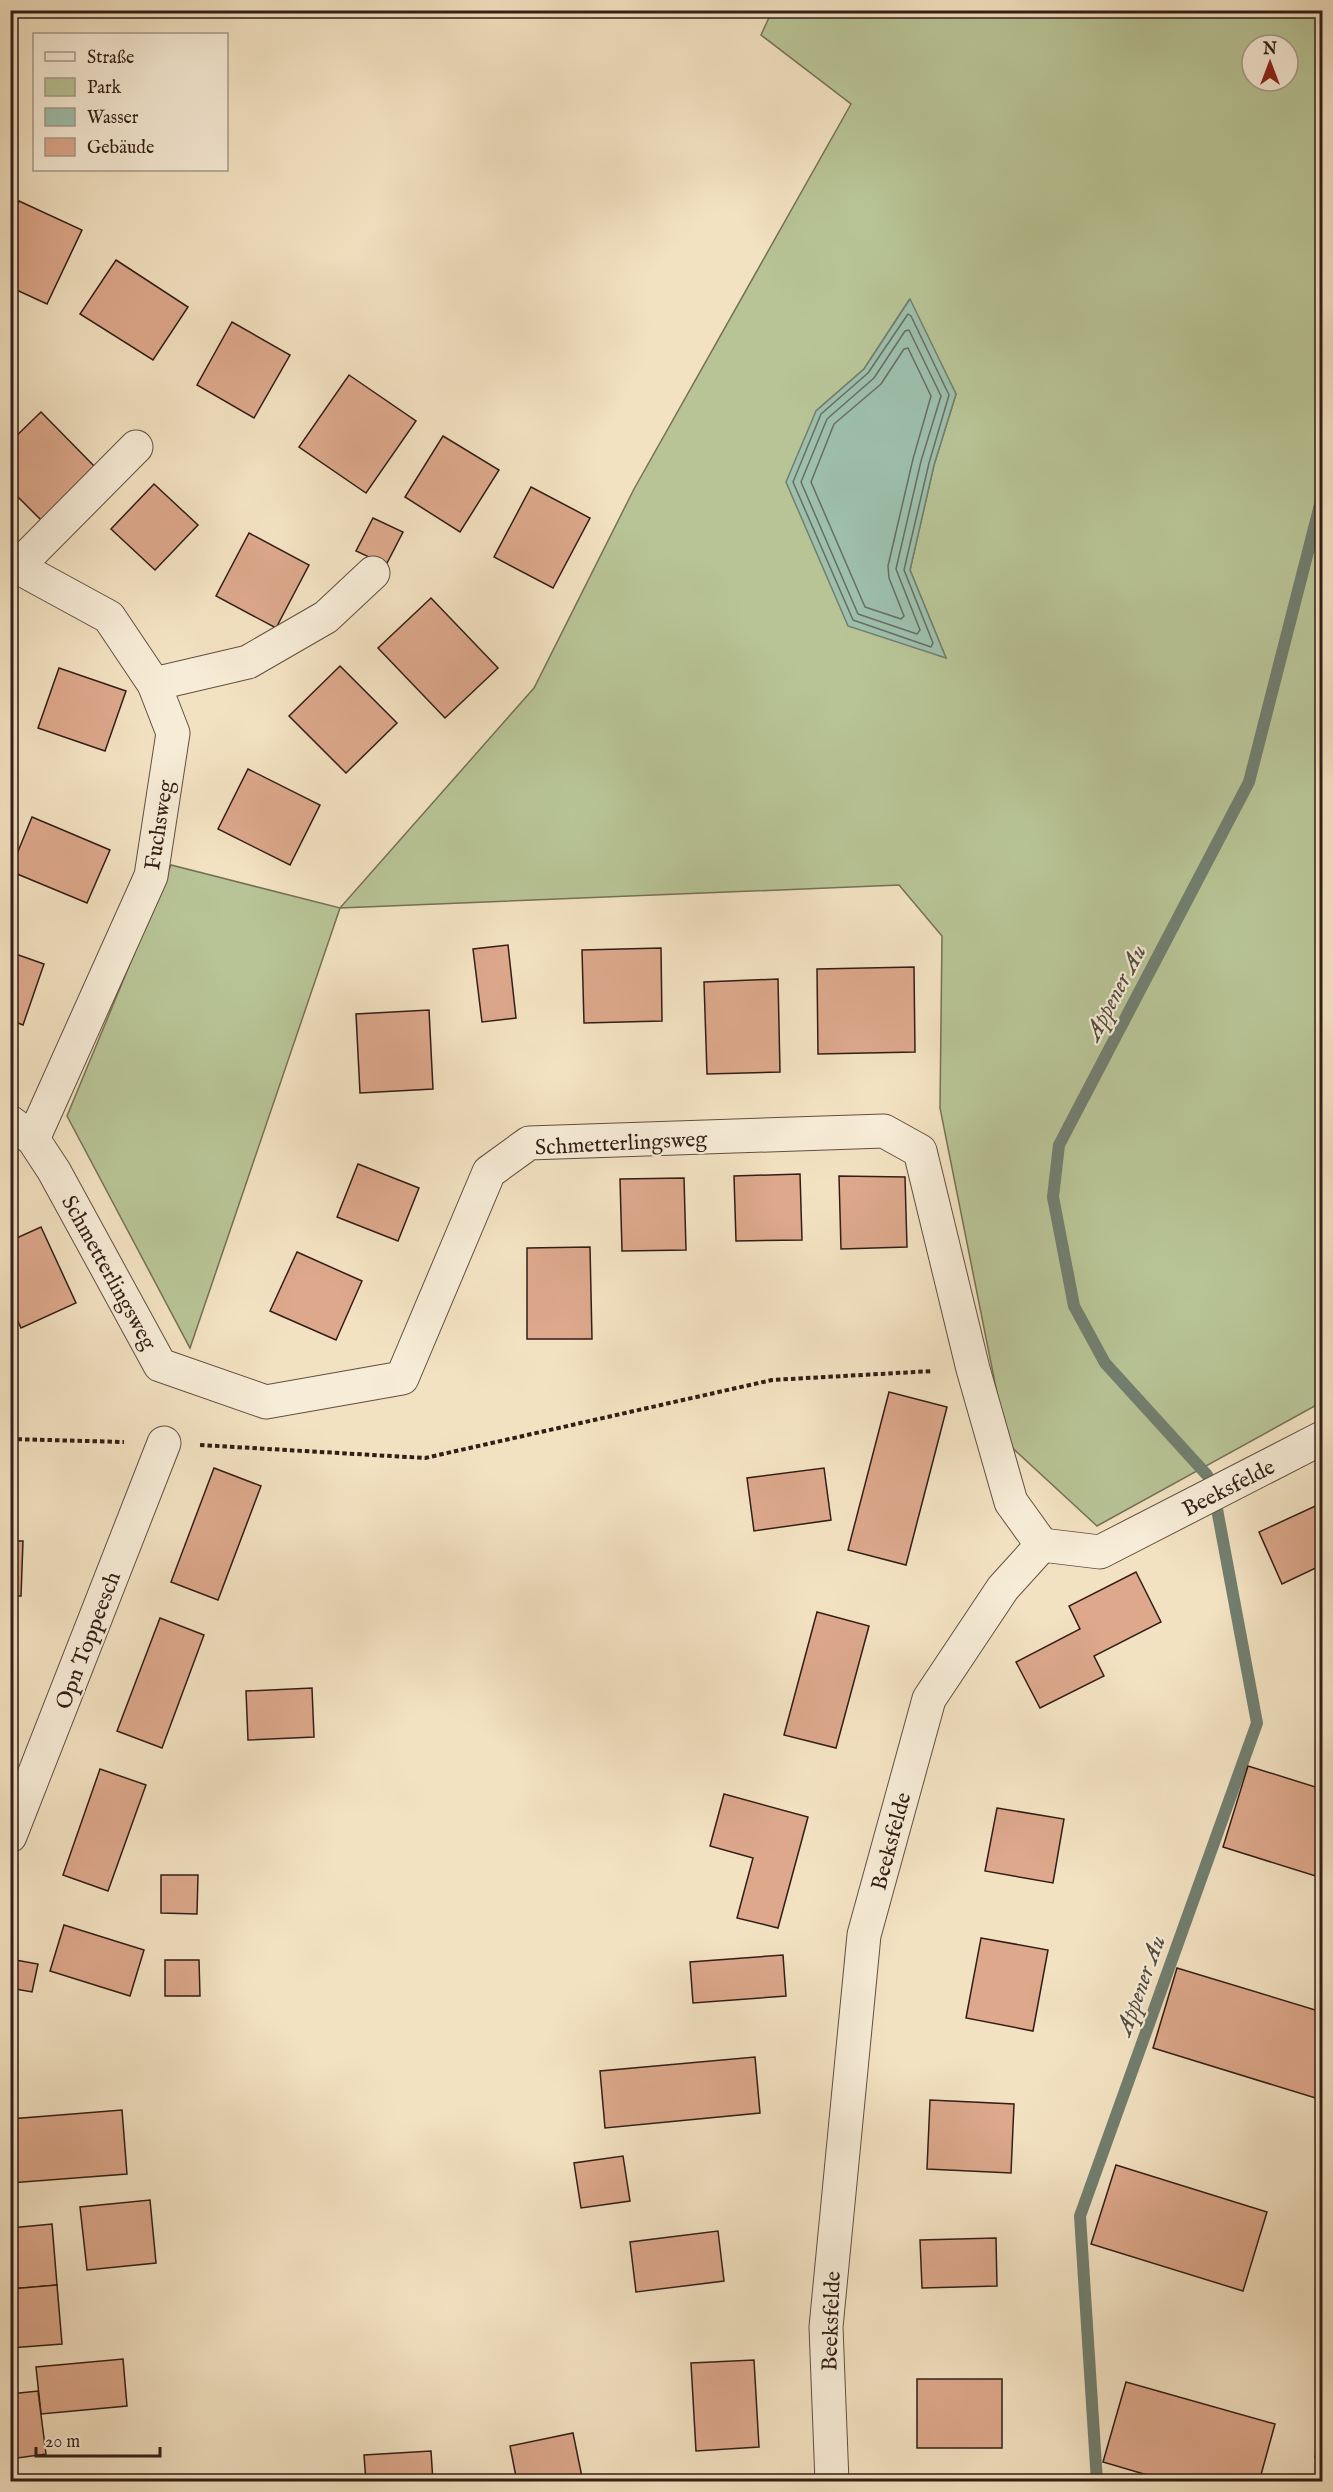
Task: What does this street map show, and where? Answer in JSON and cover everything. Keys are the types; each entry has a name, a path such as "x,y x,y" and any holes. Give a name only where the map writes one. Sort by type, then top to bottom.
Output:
{"street":[{"path":"14,565 136,447"},
{"name":"Fuchsweg","path":"14,565 109,617 154,684 173,733 151,876 22,1131"},
{"path":"154,684 249,662 326,617 373,573"},
{"name":"Schmetterlingsweg","path":"22,1131 54,1171 160,1365 266,1402 402,1378 489,1172 530,1143 884,1131 920,1151 973,1369 1011,1502 1042,1545"},
{"name":"Beeksfelde","path":"832,2481 826,2327 864,1935 929,1699 1003,1588 1042,1545 1100,1552 1323,1438"},
{"name":"Opn Toppeesch","path":"10,1836 164,1443"}],"path":[{"path":"10,1438 164,1443 425,1458 772,1380 973,1369"}],"green space":[{"path":"772,11 1322,11 1322,1402 1097,1526 1007,1443 940,1108 942,936 899,885 340,908 534,688 634,489 851,104 761,35","holes":["909,300 956,394 934,465 910,570 946,658 816,411 864,369"]},
{"path":"171,865 340,908 190,1348 67,1116"}],"water":[{"path":"910,299 956,394 934,465 910,570 946,658 848,626 786,482 816,411 864,369"}],"building":[{"path":"19,201 82,230 47,304 10,287 10,218"},
{"path":"116,260 188,307 153,360 80,314"},
{"path":"232,322 290,355 254,418 197,385"},
{"path":"349,375 416,421 366,493 299,447"},
{"path":"41,412 96,468 42,521 10,489 10,442"},
{"path":"443,436 499,470 460,532 405,497"},
{"path":"154,484 198,525 155,570 111,529"},
{"path":"531,487 590,518 553,588 494,557"},
{"path":"373,518 403,532 386,565 356,551"},
{"path":"249,533 309,565 276,628 216,596"},
{"path":"431,598 498,668 445,718 378,648"},
{"path":"340,666 397,723 346,773 289,716"},
{"path":"59,668 126,691 105,751 38,728"},
{"path":"248,769 320,805 290,865 218,829"},
{"path":"32,817 110,850 87,903 10,871"},
{"path":"508,945 516,1018 482,1022 473,949"},
{"path":"661,948 662,1021 584,1023 582,950"},
{"path":"10,952 44,964 23,1025 10,1020"},
{"path":"914,967 915,1052 818,1054 817,969"},
{"path":"778,979 780,1072 707,1074 704,982"},
{"path":"429,1010 433,1089 360,1093 356,1014"},
{"path":"358,1164 419,1188 398,1241 337,1217"},
{"path":"800,1174 802,1240 736,1241 734,1176"},
{"path":"839,1176 905,1177 907,1247 841,1249"},
{"path":"684,1178 686,1250 622,1251 620,1179"},
{"path":"41,1227 76,1303 21,1328 10,1304 10,1241"},
{"path":"590,1247 592,1339 527,1339 527,1248"},
{"path":"297,1252 362,1281 336,1340 270,1311"},
{"path":"889,1392 947,1407 906,1565 848,1550"},
{"path":"214,1468 261,1486 218,1600 171,1582"},
{"path":"824,1468 831,1520 754,1531 747,1478"},
{"path":"1322,1503 1322,1565 1282,1584 1259,1532"},
{"path":"10,1541 23,1541 21,1596 10,1596"},
{"path":"1136,1572 1161,1622 1094,1656 1104,1676 1040,1708 1016,1662 1080,1629 1069,1606"},
{"path":"817,1612 869,1626 836,1748 784,1735"},
{"path":"160,1618 204,1635 162,1748 117,1731"},
{"path":"312,1688 314,1737 248,1740 246,1691"},
{"path":"1248,1766 1322,1789 1322,1878 1223,1847"},
{"path":"100,1769 146,1785 108,1891 63,1875"},
{"path":"724,1794 808,1817 778,1928 737,1918 753,1858 710,1846"},
{"path":"997,1808 1064,1819 1053,1883 985,1871"},
{"path":"161,1875 198,1875 197,1914 161,1913"},
{"path":"64,1925 144,1950 130,1996 50,1971"},
{"path":"981,1938 1048,1950 1033,2031 966,2018"},
{"path":"783,1955 786,1996 693,2003 690,1962"},
{"path":"10,1959 38,1964 32,1992 10,1988"},
{"path":"165,1960 199,1960 200,1996 165,1996"},
{"path":"1177,1968 1322,2012 1322,2100 1153,2048"},
{"path":"755,2057 760,2113 605,2128 600,2071"},
{"path":"930,2100 1014,2104 1011,2173 927,2169"},
{"path":"122,2110 127,2174 10,2183 10,2119"},
{"path":"623,2156 630,2201 581,2208 574,2163"},
{"path":"1116,2165 1267,2212 1243,2291 1091,2244"},
{"path":"150,2200 156,2263 87,2270 80,2207"},
{"path":"52,2224 57,2285 10,2289 10,2228"},
{"path":"718,2231 724,2281 636,2292 630,2242"},
{"path":"996,2238 997,2286 922,2288 920,2240"},
{"path":"57,2285 62,2344 10,2348 10,2289"},
{"path":"123,2359 127,2406 41,2414 36,2367"},
{"path":"754,2360 759,2447 696,2451 691,2363"},
{"path":"917,2379 1002,2379 1002,2448 917,2448"},
{"path":"1126,2382 1275,2424 1259,2482 1171,2482 1103,2462"},
{"path":"38,2391 46,2454 10,2459 10,2394"},
{"path":"1322,2430 1322,2459 1315,2457"},
{"path":"573,2433 583,2482 517,2482 510,2446"},
{"path":"431,2451 433,2482 366,2482 364,2455"}],"waterway":[{"name":"Appener Au","path":"1207,1475 1105,1363 1074,1306 1053,1197 1059,1145 1249,782 1322,497"},
{"name":"Appener Au","path":"1097,2482 1080,2216 1257,1723 1217,1509"}]}
